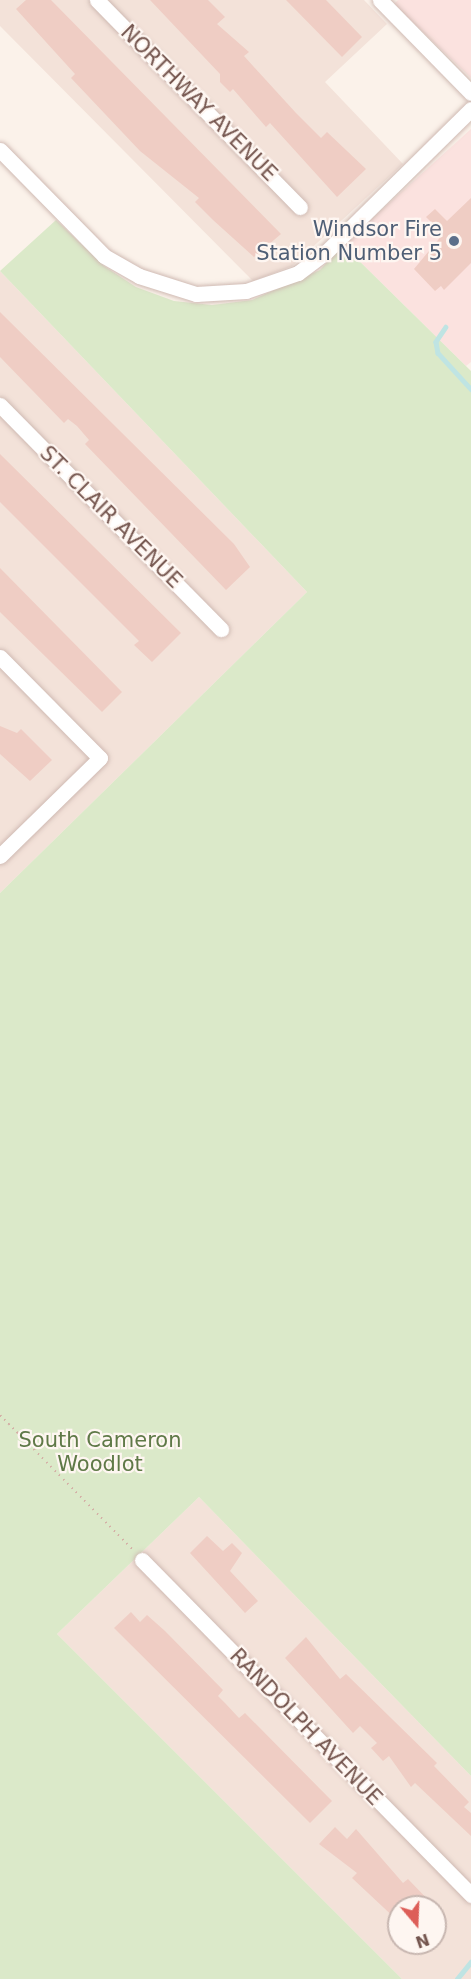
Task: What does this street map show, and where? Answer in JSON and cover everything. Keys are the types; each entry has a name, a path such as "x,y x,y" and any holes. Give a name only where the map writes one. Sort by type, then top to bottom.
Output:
{"street":[{"name":"NORTHWAY AVENUE","path":"97,0 300,207"},
{"path":"380,0 471,93"},
{"path":"0,150 104,256 139,276 196,294 246,291 298,273 325,253 471,109"},
{"name":"ST. CLAIR AVENUE","path":"0,405 221,630"},
{"path":"0,657 99,758 0,856"},
{"name":"RANDOLPH AVENUE","path":"140,1557 471,1895"}],"path":[{"path":"0,1415 140,1557"}],"shaded area":[{"path":"0,0 364,0 387,24 325,82 403,164 292,266 253,281 0,26"},
{"path":"398,0 471,0 471,78 394,4"},
{"path":"471,129 471,362 466,366 343,245"},
{"path":"0,271 307,592 0,893"},
{"path":"199,1497 471,1776 471,1979 402,1979 57,1634"}],"green space":[{"name":"South Cameron Woodlot","path":"56,220 104,266 136,287 174,301 212,305 252,300 320,270 343,245 471,371 471,1776 199,1497 57,1634 402,1979 0,1979 0,893 307,592 0,271"}],"building":[{"path":"26,0 51,0 281,234 254,257 213,220 195,202 199,198 140,151 71,78 75,74 16,9"},
{"path":"150,0 208,0 225,17 217,24 249,52 244,56 296,113 321,138 327,132 366,169 337,197 270,123 266,127 233,89 230,92 220,82 220,74"},
{"path":"286,0 326,0 362,37 342,57"},
{"name":"Windsor Fire Station Number 5","path":"471,198 471,263 444,290 441,286 435,291 414,269 443,234 426,217 435,209 447,221"},
{"path":"0,312 234,544 250,567 226,590 85,444 89,440 77,426 68,419 64,423 0,357"},
{"path":"0,454 181,633 152,662 134,645 139,641 0,502"},
{"path":"0,568 122,692 102,712 0,612"},
{"path":"0,726 17,733 21,729 52,760 30,781 0,754"},
{"path":"207,1536 223,1551 232,1543 242,1553 230,1571 258,1601 245,1613 190,1553"},
{"path":"131,1612 140,1622 147,1615 165,1631 223,1690 218,1696 239,1718 245,1713 332,1801 310,1823 114,1628"},
{"path":"306,1637 340,1679 346,1674 437,1763 434,1766 469,1802 464,1807 471,1813 471,1836 415,1783 411,1787 389,1756 383,1761 371,1748 377,1743 360,1726 353,1733 285,1658"},
{"path":"335,1827 347,1839 356,1829 403,1883 408,1879 423,1895 387,1895 387,1911 352,1878 357,1873 319,1844"}],"waterway":[{"path":"446,327 436,342 438,353 471,389"},
{"path":"457,1979 471,1962"}],"place":[{"name":"Windsor Fire Station Number 5","path":"454,241"}]}
